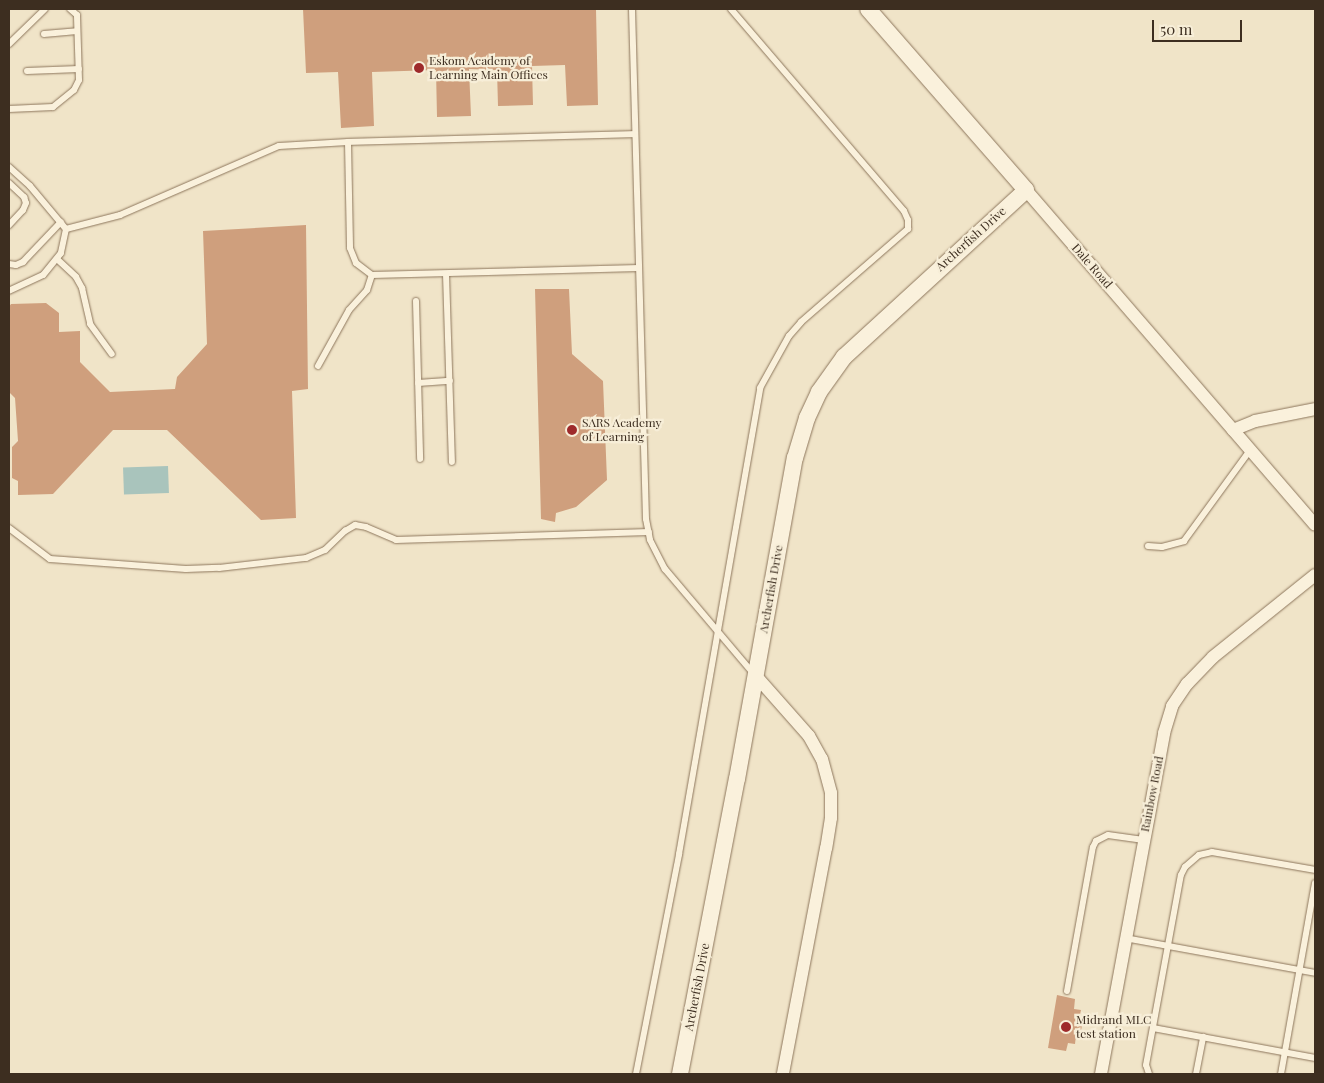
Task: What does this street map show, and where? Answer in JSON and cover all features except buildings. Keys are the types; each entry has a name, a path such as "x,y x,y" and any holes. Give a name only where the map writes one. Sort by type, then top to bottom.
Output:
{"street":[{"name":"Dale Road","path":"868,9 1315,525"},
{"name":"Archerfish Drive","path":"680,1074 798,444 819,392 832,371 856,344 1026,190"},
{"path":"1233,430 1255,421 1315,408"},
{"name":"Rainbow Road","path":"1101,1074 1164,733 1172,706 1179,694 1213,657 1315,575"},
{"path":"756,676 809,736 826,770 831,799 831,818 826,848 783,1074"}],"lane":[{"path":"9,44 45,9"},
{"path":"9,108 48,108 60,104 77,86 77,15 70,9"},
{"path":"632,9 644,490 648,532 654,550 665,568 756,676"},
{"path":"636,1074 680,854 760,388 789,336 801,322 908,229 908,220 904,211 731,9"},
{"path":"44,34 77,31"},
{"path":"27,71 78,69"},
{"path":"66,229 120,214 272,147 348,142 635,134"},
{"path":"348,142 350,248 356,263 372,275 639,268"},
{"path":"9,167 30,186 66,229 62,249 57,259 38,279 9,291"},
{"path":"9,183 24,197 26,203 23,210 9,225"},
{"path":"9,264 13,266 20,264 61,222"},
{"path":"57,259 76,277 82,288 90,324 112,354"},
{"path":"446,274 452,462"},
{"path":"318,366 349,310 369,288 372,275"},
{"path":"416,300 420,459"},
{"path":"418,383 450,381"},
{"path":"1148,546 1162,547 1184,541 1250,450"},
{"path":"9,528 50,559 186,568 219,568 312,557 325,550 345,531 355,526 366,527 396,540 648,532"},
{"path":"1066,991 1092,847 1096,841 1108,835 1144,840"},
{"path":"1149,1074 1146,1065 1181,875 1185,867 1199,855 1212,852 1315,870"},
{"path":"1281,1074 1315,882"},
{"path":"1126,938 1315,972"},
{"path":"1153,1028 1315,1058"},
{"path":"1196,1074 1203,1037"}],"water":[{"path":"168,466 169,493 124,495 123,468"}],"place":[{"name":"Eskom Academy of Learning Main Offices","path":"419,68"},
{"name":"SARS Academy of Learning","path":"572,430"},
{"name":"Midrand MLC test station","path":"1066,1027"}]}
